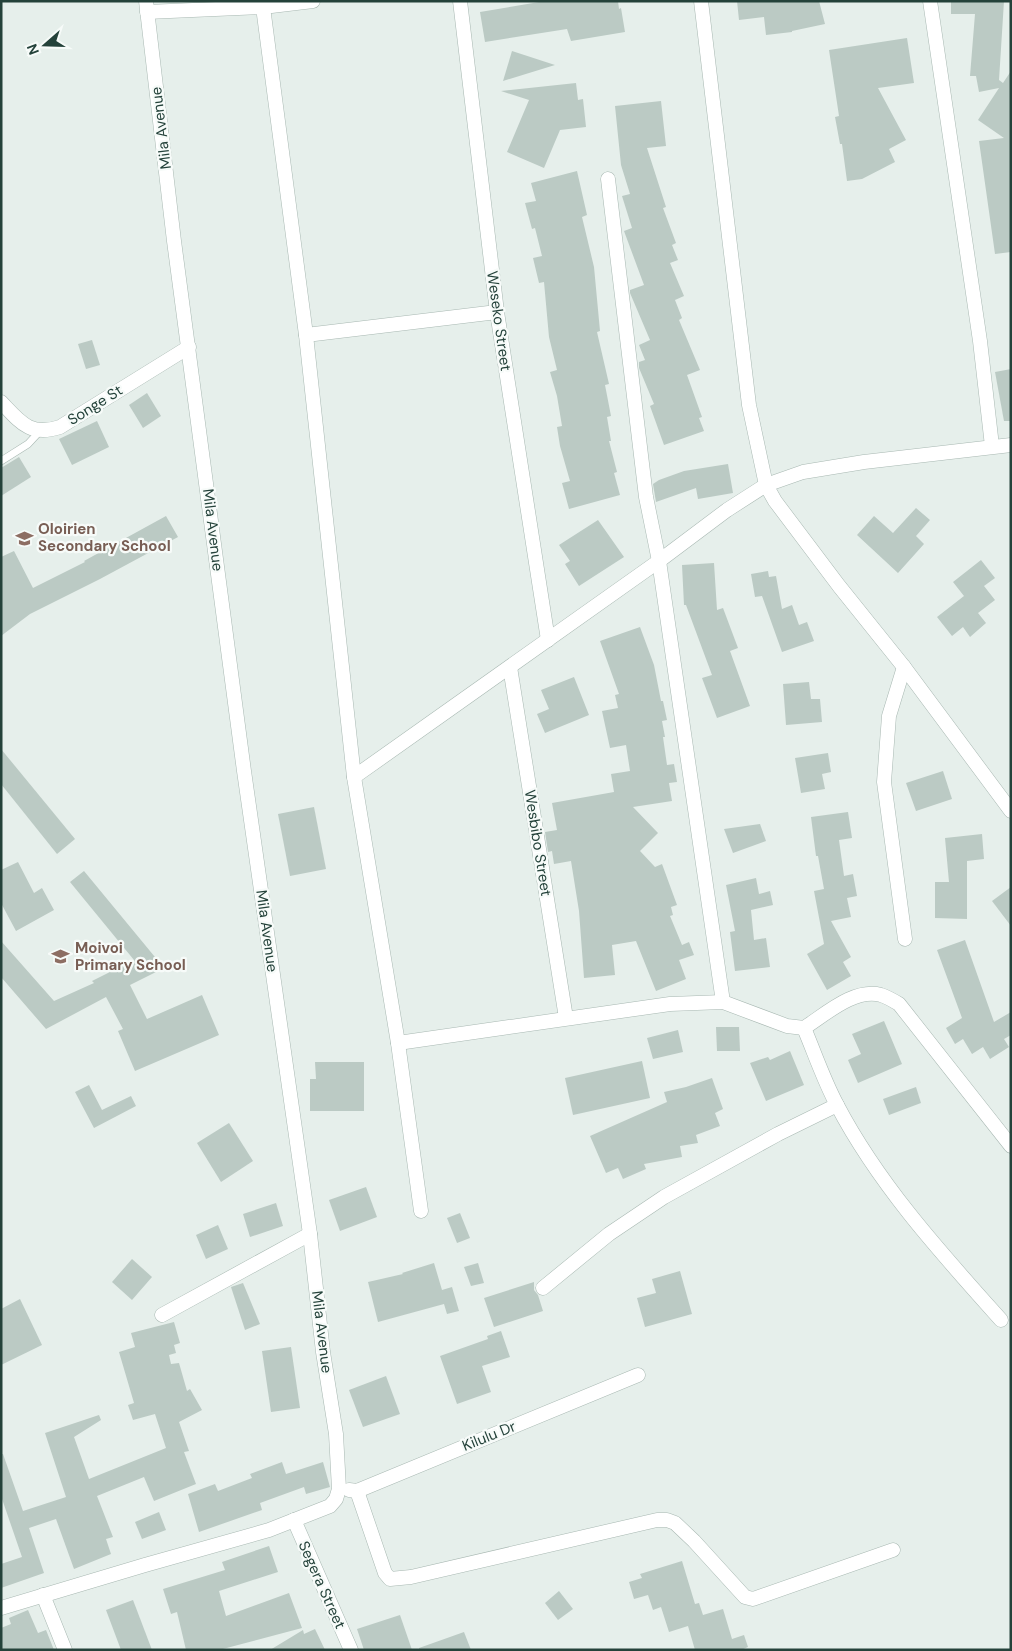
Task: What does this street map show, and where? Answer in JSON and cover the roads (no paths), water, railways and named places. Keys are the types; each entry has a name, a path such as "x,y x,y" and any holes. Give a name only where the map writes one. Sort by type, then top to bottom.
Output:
{"street":[{"path":"146,6 263,7 313,1"},
{"name":"Weseko Street","path":"460,1 496,312 548,640"},
{"path":"701,1 749,405 766,485 775,501 839,586 904,667 1011,811"},
{"path":"930,1 980,341 992,446"},
{"name":"Mila Avenue","path":"146,6 174,241 244,771 310,1234 323,1352 336,1434 339,1489"},
{"path":"263,7 306,335 354,777 398,1043 421,1212"},
{"path":"608,179 646,497 659,561 723,1002"},
{"path":"306,335 496,312"},
{"name":"Songe St","path":"40,431 60,427 189,347"},
{"path":"1,402 23,425 40,431"},
{"path":"354,777 659,561 727,510 766,485 804,472 821,469 864,462 1011,445"},
{"name":"Wesbibo Street","path":"510,667 566,1018"},
{"path":"904,667 889,716 884,782 905,939"},
{"path":"999,796 1011,787"},
{"path":"398,1043 670,1004 723,1002 787,1026 804,1028 852,997 867,994 882,995 899,1004 1011,1146"},
{"path":"804,1028 837,1105 874,1166 910,1214 961,1276 1001,1320"},
{"path":"543,1288 609,1234 664,1197 778,1134 837,1105"},
{"path":"162,1315 310,1234"},
{"name":"Kilulu Dr","path":"339,1489 357,1490 638,1375"},
{"path":"1,1608 270,1530 330,1506 336,1499 339,1489"},
{"path":"357,1490 385,1573 390,1579 411,1577 657,1520 667,1520 675,1523 746,1597 753,1599 893,1550"},
{"name":"Segera Street","path":"294,1520 351,1650"},
{"path":"43,1595 65,1650"}],"lane":[{"path":"1,461 28,444 40,431"}],"place":[{"name":"Oloirien Secondary School","path":"24,538"},
{"name":"Moivoi Primary School","path":"61,957"}]}
